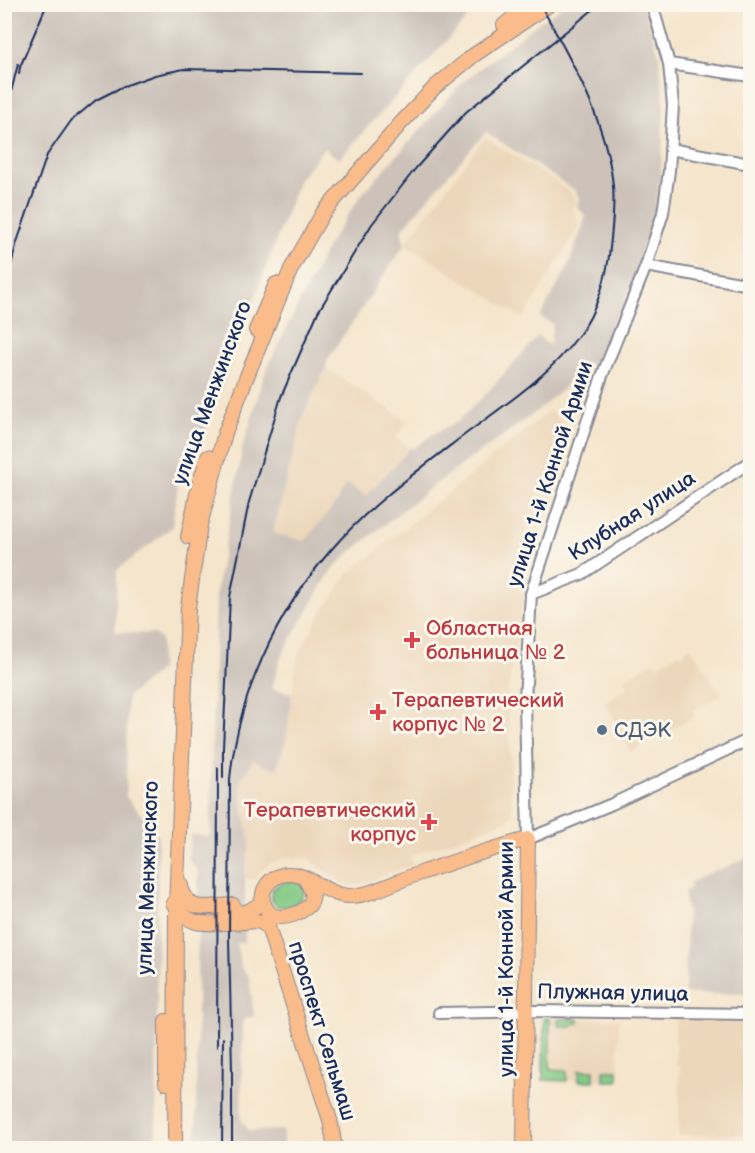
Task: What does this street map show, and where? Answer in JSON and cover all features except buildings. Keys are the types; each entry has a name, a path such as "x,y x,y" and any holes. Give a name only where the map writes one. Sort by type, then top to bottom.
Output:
{"main road":[{"path":"531,9 550,4"},
{"name":"улица Менжинского","path":"172,886 177,870 188,607 200,525 225,433 247,376 288,278 323,213 435,87 531,9"},
{"name":"улица Менжинского","path":"166,1149 177,632 190,523 216,430 268,299 302,232 336,187 421,92 470,50 531,9"},
{"path":"264,912 268,883 280,875 295,874 336,894 361,895 416,874 528,839"},
{"name":"улица 1-й Конной Армии","path":"524,1149 528,839"},
{"path":"177,870 183,894 187,901 198,907 250,904 277,918 298,913 311,903 312,896 305,879"},
{"path":"172,886 170,897 187,917"},
{"path":"171,940 186,928 187,917 191,912 172,886"},
{"path":"187,917 264,912"},
{"path":"187,917 264,912"},
{"name":"проспект Сельмаш","path":"264,912 330,1120 335,1149"},
{"name":"улица Менжинского","path":"175,1149 171,940 187,917"}],"street":[{"name":"улица 1-й Конной Армии","path":"528,839 525,700 531,594 602,376 646,266 663,213 669,171 673,105 669,64 655,5"},
{"path":"669,64 750,76"},
{"path":"670,149 750,164"},
{"path":"646,266 750,285"},
{"name":"Клубная улица","path":"531,594 582,574 750,462"},
{"path":"528,839 612,804 750,739"},
{"name":"Плужная улица","path":"439,1013 527,1011 750,1014"}],"shaded area":[{"path":"5,4 479,5 339,159 324,148 299,179 191,473 179,478 172,527 117,570 115,632 155,634 161,640 160,670 127,697 126,797 158,834 156,1148 5,1148"},
{"path":"564,5 643,5 659,56 664,100 661,174 652,228 644,256 618,320 593,366 586,362 565,387 537,411 434,485 348,554 327,578 287,646 279,662 272,689 292,693 286,741 276,769 253,760 241,780 242,803 250,841 245,873 245,941 236,944 241,967 249,977 254,1016 243,1020 241,1119 249,1131 283,1130 283,1148 196,1148 198,872 188,858 191,835 210,836 216,591 243,446 266,370 328,245 362,194 463,82","holes":["486,132 577,192 576,194 580,197 576,206 586,216 568,267 540,317 553,324 550,346 538,336 486,394 457,422 433,434 413,449 410,448 366,496 347,484 337,502 305,541 273,533 303,415 326,368 328,359 405,244 401,231"]},
{"path":"485,137 571,192 576,202 573,209 580,226 523,318 405,244"},
{"path":"326,368 407,421 396,438 410,448 366,496 339,496 337,502 305,541 273,533 303,415"},
{"name":"Областная больница № 2","path":"550,411 570,430 526,592 508,688 512,815 506,821 410,856 413,865 361,884 342,884 309,858 288,857 270,863 260,871 255,879 245,879 250,841 242,803 241,780 253,760 262,763 286,741 298,655 319,617 348,574"},
{"path":"690,646 722,695 693,711 695,716 630,752 605,702 629,686 625,679 654,661 657,666 679,653 683,655"},
{"path":"750,856 750,994 685,994 687,910 685,891 691,888 689,883"},
{"path":"675,1017 750,1018 748,1135 679,1135 680,1066 676,1066"},
{"path":"544,1018 619,1019 618,1081 543,1080"}],"green space":[{"path":"299,881 305,890 303,896 299,901 287,906 276,905 272,901 272,890 282,883"},
{"path":"544,1018 550,1018 550,1069 567,1070 567,1081 543,1080"},
{"path":"558,1019 579,1019 579,1023 574,1023 573,1026 558,1026"},
{"path":"579,1070 594,1070 594,1081 579,1081"},
{"path":"604,1070 618,1070 618,1081 604,1081"}],"railway":[{"path":"19,74 47,4"},
{"path":"232,1148 229,939 230,779 241,717 263,657 293,601 311,574 344,535 406,480 521,393 552,366 585,326 604,282 609,259 613,210 613,186 609,162 586,92 540,4"},
{"path":"223,777 230,597 249,502 281,397 318,312 372,224 416,168 466,112 600,4"},
{"path":"4,257 4,168 7,114 18,64"},
{"path":"4,292 17,242 47,155 71,121 96,100 124,86 155,75 184,69 361,73"},
{"path":"217,1047 218,768"},
{"path":"222,1148 223,1038"}],"place":[{"name":"Областная больница № 2","path":"412,640"},
{"name":"Терапевтический корпус № 2","path":"378,712"},
{"name":"СДЭК","path":"602,730"},
{"name":"Терапевтический корпус","path":"429,822"}]}
